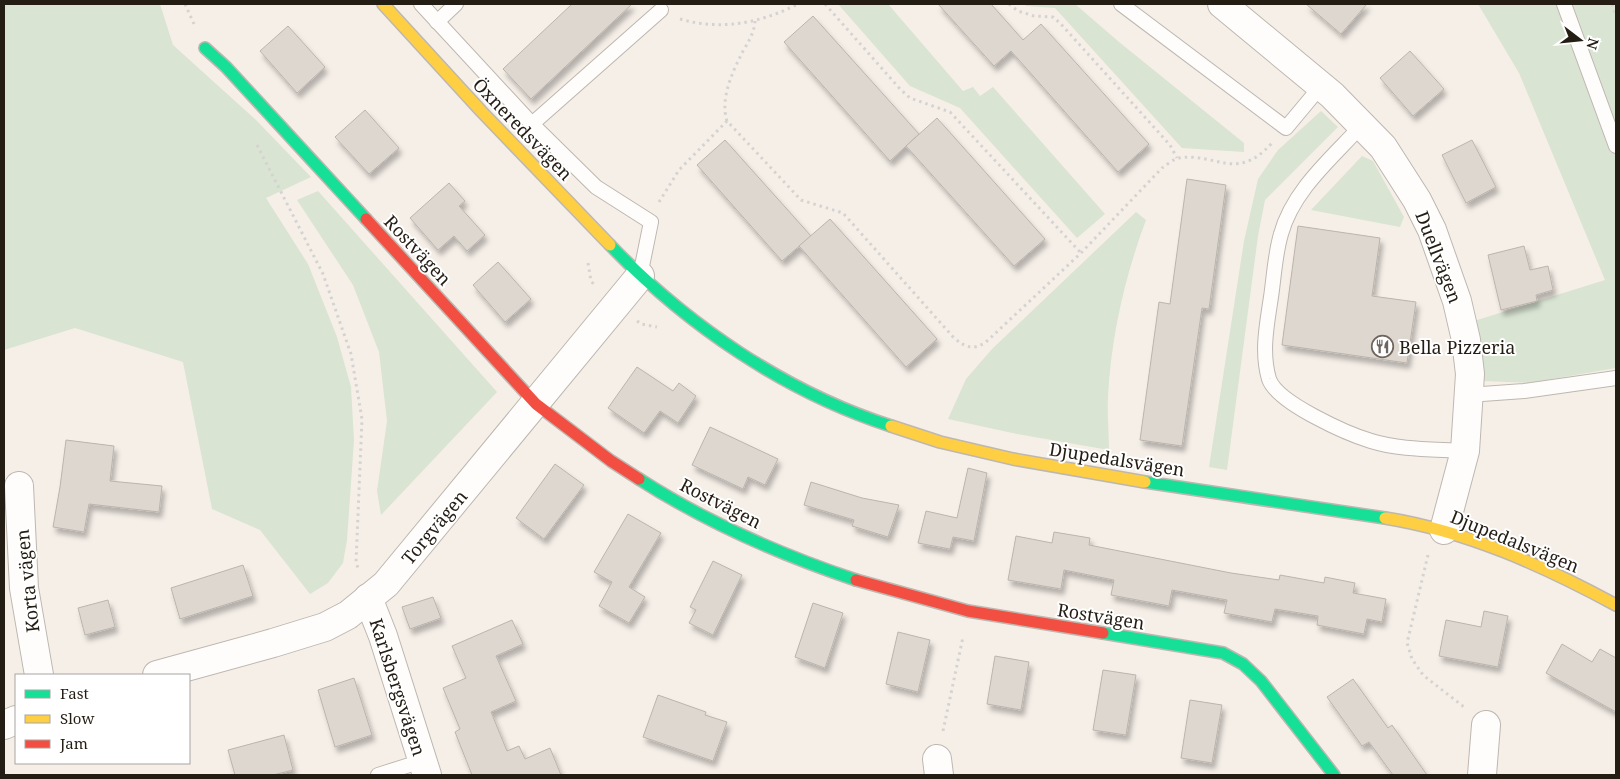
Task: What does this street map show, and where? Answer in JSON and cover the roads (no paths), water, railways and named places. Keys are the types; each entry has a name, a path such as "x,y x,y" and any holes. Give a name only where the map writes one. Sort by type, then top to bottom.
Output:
{"street":[{"name":"Öxneredsvägen","path":"383,4 481,111 640,276"},
{"name":"Duellvägen","path":"1222,4 1321,86 1383,147 1417,200 1432,230 1457,300 1466,340 1470,374 1465,451 1437,540"},
{"name":"Rostvägen","path":"205,48 226,66 536,404 611,461 656,490 715,522 826,570 878,587 968,611 1223,653 1243,664 1261,681 1334,775"},
{"name":"Torgvägen","path":"161,674 325,627 348,615 386,584 640,276"},
{"name":"Djupedalsvägen","path":"640,276 728,346 775,374 841,407 872,420 940,442 1013,459 1163,485 1418,523 1437,540 1498,550 1567,578 1616,605"},
{"name":"Korta vägen","path":"19,486 24,588 39,674"},
{"name":"Karlsbergsvägen","path":"368,598 383,636 425,768"},
{"path":"1482,775 1486,725"}],"lane":[{"path":"421,4 532,124 596,187 651,222 640,276"},
{"path":"437,22 456,4"},
{"path":"1121,4 1286,128 1321,86"},
{"path":"1564,4 1616,146"},
{"path":"532,124 661,10"},
{"path":"1361,126 1305,187 1292,206 1280,234 1264,346 1270,381 1291,403 1330,424 1372,441 1403,447 1465,451"},
{"path":"1468,396 1524,391 1616,378"},
{"path":"378,775 425,768"}],"place":[{"name":"Bella Pizzeria","path":"1383,347"}]}
